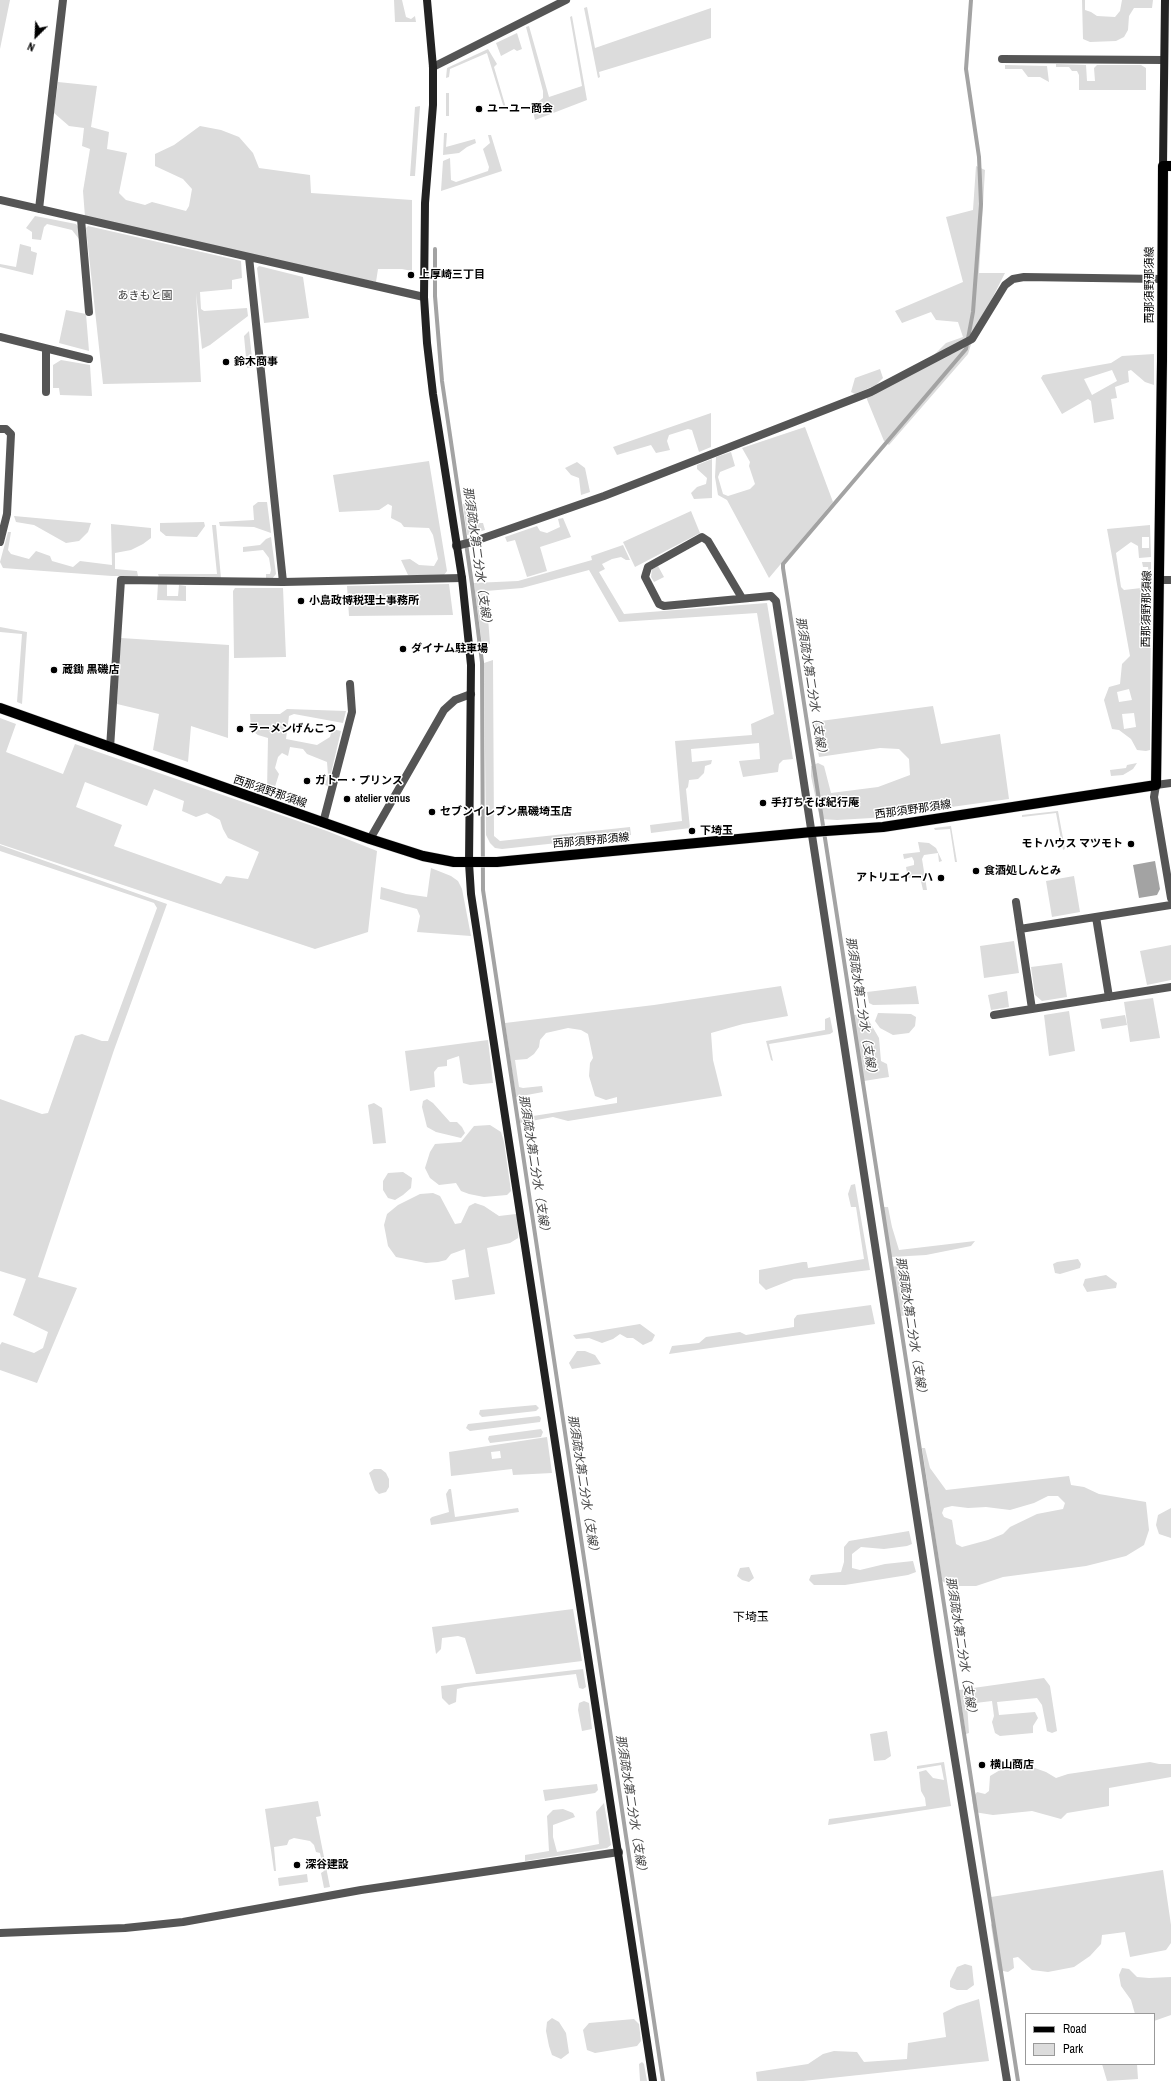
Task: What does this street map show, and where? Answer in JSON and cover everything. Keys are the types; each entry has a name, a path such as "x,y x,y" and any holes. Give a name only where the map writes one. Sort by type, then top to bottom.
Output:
{"main road":[{"name":"西那須野那須線","path":"0,708 370,839 439,860 469,863 497,862 812,832 883,827 1156,785 1162,361 1161,279 1167,166"}],"street":[{"path":"39,209 63,0"},
{"path":"427,0 433,67 433,105 423,239 424,297 427,343 433,394 462,578 471,666 469,863 471,894 653,2081"},
{"path":"433,67 566,0"},
{"path":"1165,0 1167,166"},
{"path":"1002,59 1166,65"},
{"path":"0,200 424,297"},
{"path":"81,219 89,312"},
{"path":"249,257 284,582"},
{"path":"456,546 479,540 604,496 871,392 972,339 1005,285 1013,279 1024,277 1161,279"},
{"path":"0,337 46,350 89,359"},
{"path":"46,350 46,392"},
{"path":"0,429 6,429 11,434 7,514 0,542"},
{"path":"742,598 708,541 702,537 648,567 645,577 659,604 664,606 771,596 776,601 938,1655 1007,2081"},
{"path":"110,748 121,580 284,582 462,578"},
{"path":"1159,580 1171,580"},
{"path":"323,822 352,712 350,684"},
{"path":"370,839 444,710 455,700 471,694"},
{"path":"1171,783 1156,785 1154,797 1171,898"},
{"path":"1016,902 1032,1009"},
{"path":"1020,929 1171,905"},
{"path":"1096,917 1109,997"},
{"path":"994,1015 1171,987"},
{"path":"0,1933 125,1928 183,1922 361,1890 619,1852"}],"green space":[{"path":"0,0 10,0 0,49"},
{"path":"394,0 402,0 406,17 411,19 415,16 416,22 395,22"},
{"path":"1082,0 1085,0 1085,10 1097,16 1115,17 1120,11 1122,0 1153,0 1152,8 1134,8 1129,16 1128,30 1124,37 1116,41 1090,42 1083,39"},
{"path":"587,7 595,48 711,8 711,38 599,72 600,77 598,78 584,8"},
{"path":"572,16 587,100 535,120 532,107 543,98 543,91 526,27 529,26 549,97 582,86 570,17"},
{"path":"517,33 522,49 517,51 514,49 501,56 496,43"},
{"path":"488,49 497,64 494,67 506,108 504,108 487,53 450,69 449,77 446,78 447,68"},
{"path":"1056,64 1086,65 1087,81 1095,81 1094,68 1097,65 1141,65 1146,68 1146,90 1079,90 1079,75 1077,71 1072,71 1069,67 1056,67"},
{"path":"1005,65 1047,66 1049,82 1040,77 1028,77 1022,69 1005,69"},
{"path":"58,82 97,86 91,127 109,132 107,149 127,153 119,193 126,200 145,205 152,202 186,211 189,206 192,189 183,179 155,166 155,154 174,145 200,126 221,130 239,137 253,153 259,168 310,175 311,193 412,200 412,271 402,269 378,269 376,282 85,217 83,191 90,149 82,146 84,128 69,126 54,113"},
{"path":"446,93 449,93 449,116 446,116"},
{"path":"420,106 415,176 410,176 415,107"},
{"path":"444,133 447,133 446,147 475,139 476,143 459,153 443,155"},
{"path":"488,135 491,135 502,171 441,191 443,161 450,158 451,180 456,182 488,171 489,167 483,149 490,143"},
{"path":"976,166 985,170 979,273 1005,273 975,332 968,354 889,445 884,441 866,397 921,368 946,343 963,337 958,322 936,320 931,312 902,323 895,311 963,282 946,217 973,210"},
{"path":"35,216 76,224 79,228 79,239 72,230 47,224 44,227 41,240 32,239 32,232 26,228"},
{"name":"あきもと園","path":"88,226 241,261 242,278 232,280 232,289 200,292 201,309 204,311 247,308 248,316 210,345 202,349 196,293 201,382 103,384 86,228"},
{"path":"20,244 31,247 31,251 37,253 33,275 0,267 0,264 16,267"},
{"path":"259,266 303,277 309,318 264,323 257,268"},
{"path":"66,310 86,314 89,351 59,343"},
{"path":"249,331 253,367 247,368 244,336"},
{"path":"1154,354 1154,385 1145,382 1131,370 1128,371 1129,382 1115,387 1117,398 1111,399 1114,419 1094,423 1091,401 1088,399 1062,414 1041,378 1043,375 1111,363 1122,356","holes":["1112,370 1117,381 1092,395 1084,379"]},
{"path":"61,360 90,365 92,396 60,395 59,388 53,388 53,365"},
{"path":"880,369 883,378 876,385 855,394 851,392 855,378"},
{"path":"711,413 711,447 699,452 692,430 688,429 669,435 667,441 670,450 656,453 651,445 617,455 613,447"},
{"path":"805,427 833,502 769,578 727,500 718,495 715,477 716,457 731,452 735,466 720,472 718,477 723,494 728,496 750,489 755,484 749,466 750,462 742,448"},
{"path":"712,459 712,498 694,499 691,493 697,487 706,484 707,478 697,469 697,465"},
{"path":"429,461 447,571 444,575 408,575 401,560 410,559 419,565 434,566 438,559 433,535 429,528 404,527 401,523 391,518 392,506 388,504 379,510 339,512 333,475"},
{"path":"577,462 585,468 590,492 581,495 579,478 571,475 565,468"},
{"path":"258,502 267,502 271,533 254,527 220,526 219,522 254,520 253,506"},
{"path":"463,504 466,504 471,512 473,523 483,523 485,530 467,535"},
{"path":"691,511 700,533 635,567 623,542"},
{"path":"14,516 91,523 88,532 79,541 66,543 34,525 16,522"},
{"path":"563,518 571,537 540,547 547,571 527,577 515,540 507,542 505,537 537,526 540,531 547,533 560,527 558,519"},
{"path":"204,522 205,526 197,537 166,536 160,531 160,523"},
{"path":"111,524 151,528 151,538 143,544 131,550 115,553 115,569 137,571 138,576 112,576 3,568 0,562 8,532 11,532 8,550 11,554 29,559 36,551 50,556 52,561 73,567 80,561 112,565"},
{"path":"212,525 216,525 221,578 159,577 158,574 217,574"},
{"path":"1150,525 1151,557 1139,558 1138,546 1131,542 1116,553 1121,587 1124,590 1150,587 1151,591 1150,750 1146,751 1137,750 1131,739 1119,730 1112,729 1104,700 1109,687 1120,684 1122,664 1130,656 1107,529","holes":["1142,537 1149,537 1149,548 1142,548","1129,689 1132,700 1119,702 1117,692","1134,713 1136,727 1124,729 1122,714"]},
{"path":"271,537 276,574 272,579 266,579 266,574 270,574 271,570 269,558 263,550 243,552 243,547 260,545 266,539"},
{"path":"623,545 630,560 626,560 621,557 612,559 602,564 605,569 599,572 624,614 767,603 793,759 783,760 779,764 778,772 743,777 739,761 760,759 759,743 691,749 692,762 712,760 711,764 705,766 704,773 698,779 689,780 688,787 686,789 690,828 651,833 650,825 682,821 675,741 752,735 751,724 774,714 757,613 619,622 589,570 522,588 486,591 490,644 482,645 474,583 518,581 592,560 591,556"},
{"path":"1142,562 1151,562 1151,583 1148,567 1143,567"},
{"path":"658,566 664,577 654,582 651,577 652,569"},
{"path":"158,584 167,584 167,596 178,596 179,585 186,586 186,601 157,600"},
{"path":"449,584 453,615 349,616 347,586"},
{"path":"235,588 283,588 286,657 234,658 233,591"},
{"path":"0,627 27,632 22,704 17,702 22,634 0,632"},
{"path":"121,638 229,645 228,738 191,726 188,762 153,750 159,714 117,704"},
{"path":"493,660 494,836 500,841 630,827 631,835 502,849 495,848 490,843 486,835 484,663"},
{"path":"933,706 941,744 1000,734 1009,799 872,818 837,820 820,819 811,776 811,766 818,763 824,766 831,793 878,787 910,775 909,759 899,749 880,748 819,757 813,722"},
{"path":"287,709 346,711 343,723 294,714 289,716 286,739 317,745 330,737 332,729 341,731 328,786 325,785 328,775 327,762 307,754 303,749 290,747 288,756 282,753 278,757 275,768 279,774 273,793 267,791 268,738 258,735 251,730 250,714 280,714"},
{"path":"0,718 16,724 6,752 63,774 75,744 327,831 377,851 368,932 315,949 0,844","holes":["85,782 147,806 154,789 184,801 182,811 196,817 207,813 220,820 228,838 259,852 248,879 226,876 221,884 114,846 122,825 76,807"]},
{"path":"1137,763 1133,769 1123,775 1111,776 1110,770 1126,768 1127,765"},
{"path":"1058,811 1065,849 1063,850 1056,813 1022,817 1022,815"},
{"path":"951,826 957,862 955,862 950,829 935,830 934,828"},
{"path":"918,842 929,843 936,848 942,861 939,862 938,853 924,855 922,859 927,890 923,890 920,877 908,878 906,867 914,865 914,861 912,857 904,859 903,854 920,852"},
{"path":"0,845 167,904 114,1050 38,1277 77,1288 37,1383 0,1370 0,1345 2,1342 34,1353 43,1348 48,1332 13,1315 26,1279 0,1271 0,1099 42,1114 48,1113 75,1036 82,1034 102,1041 108,1041 157,908 154,903 0,851"},
{"path":"431,868 451,876 458,881 462,889 471,936 417,932 420,916 417,909 380,899 381,887 406,894 427,897"},
{"path":"1074,876 1080,912 1052,917 1046,881"},
{"path":"1014,941 1019,973 984,978 980,946"},
{"path":"1171,945 1171,980 1147,985 1140,951"},
{"path":"1062,963 1067,997 1042,1001 1035,995 1031,967"},
{"path":"781,986 788,1016 743,1024 711,1033 713,1060 722,1096 568,1121 553,1117 520,1123 520,1118 617,1103 617,1097 606,1100 595,1096 589,1076 590,1063 593,1058 588,1034 581,1030 568,1028 546,1033 540,1040 539,1047 534,1054 527,1059 515,1060 519,1087 542,1086 543,1092 516,1097 505,1023 654,1005"},
{"path":"916,986 919,1004 873,1005 869,1003 867,992"},
{"path":"1007,991 1009,1007 991,1010 988,995"},
{"path":"1153,998 1160,1038 1130,1042 1124,1002"},
{"path":"1069,1011 1075,1051 1049,1056 1044,1015"},
{"path":"878,1013 911,1014 916,1017 915,1026 909,1033 893,1035 880,1028 875,1021"},
{"path":"865,1014 879,1038 881,1061 887,1064 889,1077 864,1081 853,1015"},
{"path":"1125,1015 1127,1025 1102,1029 1100,1019"},
{"path":"830,1017 833,1032 830,1034 769,1044 773,1061 771,1060 766,1041 825,1030 825,1019"},
{"path":"488,1040 493,1083 470,1085 463,1083 459,1056 447,1060 447,1066 438,1067 434,1072 435,1087 410,1091 405,1051"},
{"path":"427,1099 433,1103 450,1122 457,1122 462,1127 465,1133 461,1138 436,1132 427,1127 422,1107 423,1101"},
{"path":"374,1103 382,1108 386,1143 373,1144 368,1105"},
{"path":"490,1125 501,1132 504,1142 511,1191 507,1195 484,1197 469,1194 461,1191 456,1183 439,1185 430,1178 425,1168 430,1152 435,1144 461,1142 474,1126"},
{"path":"403,1172 412,1178 411,1188 395,1200 388,1198 383,1190 383,1181 388,1173"},
{"path":"855,1184 870,1270 794,1279 766,1290 759,1283 759,1270 803,1262 807,1262 808,1268 864,1259 856,1207 851,1207 848,1194 851,1185"},
{"path":"433,1193 440,1196 455,1224 461,1223 469,1206 475,1203 484,1206 499,1216 516,1214 519,1224 518,1238 510,1243 487,1248 495,1294 455,1300 452,1280 469,1277 465,1249 451,1254 446,1260 426,1263 396,1257 388,1246 384,1225 387,1214 398,1205 420,1194"},
{"path":"883,1207 888,1207 899,1250 975,1241 971,1246 926,1255 891,1257"},
{"path":"1078,1259 1081,1264 1080,1268 1060,1274 1055,1273 1053,1264"},
{"path":"896,1266 903,1269 905,1282 906,1315 901,1316 892,1267"},
{"path":"1106,1275 1117,1283 1116,1288 1087,1292 1083,1285 1085,1279"},
{"path":"871,1305 875,1324 669,1354 672,1346 699,1343 706,1337 740,1332 746,1335 794,1327 794,1319 797,1315"},
{"path":"640,1324 655,1335 652,1341 643,1345 633,1338 627,1338 620,1334 613,1339 602,1343 589,1338 576,1339 573,1335"},
{"path":"577,1351 585,1351 595,1355 601,1364 572,1369 569,1363"},
{"path":"536,1405 539,1408 536,1411 482,1417 479,1414 480,1410"},
{"path":"539,1416 541,1418 540,1422 470,1431 466,1428 468,1424"},
{"path":"541,1429 543,1432 541,1437 490,1443 488,1439 489,1436"},
{"path":"547,1437 552,1473 513,1475 512,1469 451,1476 449,1452","holes":["500,1451 501,1458 492,1459 491,1452"]},
{"path":"922,1448 925,1448 930,1468 946,1490 1069,1476 1071,1485 1084,1487 1099,1494 1146,1502 1149,1530 1144,1545 1126,1556 1086,1566 1003,1577 976,1586 951,1586 942,1581","holes":["1048,1496 1058,1496 1065,1503 1063,1509 1037,1514 1010,1527 1003,1534 962,1547 956,1544 952,1520 944,1517 942,1513 944,1508 952,1506 968,1508 986,1507 1010,1510 1034,1503"]},
{"path":"374,1469 381,1469 386,1473 389,1479 389,1487 386,1492 379,1494 375,1490 369,1473"},
{"path":"449,1489 451,1489 455,1517 518,1508 519,1512 431,1525 430,1519 432,1517 449,1512 446,1494"},
{"path":"1171,1508 1171,1538 1159,1534 1156,1525 1158,1515"},
{"path":"909,1531 912,1544 907,1546 884,1549 861,1547 852,1554 852,1568 860,1570 885,1564 913,1561 916,1572 908,1575 845,1585 814,1585 809,1580 811,1575 841,1572 844,1562 844,1547 849,1541"},
{"path":"749,1567 754,1578 749,1582 742,1580 737,1576 740,1568"},
{"path":"573,1609 582,1661 476,1674 465,1638 458,1636 442,1638 441,1649 436,1654 432,1627"},
{"path":"583,1669 586,1687 583,1689 579,1688 576,1674 465,1687 457,1689 456,1702 449,1705 442,1698 441,1686"},
{"path":"1044,1678 1050,1686 1057,1731 1052,1733 1047,1731 1042,1705 1037,1698 997,1702 999,1715 1035,1712 1038,1718 1033,1726 1033,1733 1000,1736 995,1733 992,1722 994,1716 992,1701 967,1704 969,1733 966,1734 959,1690"},
{"path":"584,1701 589,1703 592,1729 582,1731 578,1710 579,1703"},
{"path":"887,1731 891,1756 885,1760 874,1761 870,1734"},
{"path":"944,1762 951,1806 828,1825 829,1819 926,1806 925,1798 921,1791 919,1772 926,1770 933,1778 944,1780 941,1765 917,1769 917,1766"},
{"path":"1150,1762 1171,1764 1171,1777 1109,1788 1109,1806 1067,1813 1061,1819 1032,1811 993,1815 974,1812 972,1799 977,1792 985,1794 989,1791 990,1776 1000,1770 1032,1767 1046,1772 1056,1778 1068,1774"},
{"path":"597,1784 598,1790 595,1793 545,1801 543,1790"},
{"path":"318,1801 321,1816 316,1817 330,1887 324,1888 321,1873 324,1871 320,1853 316,1852 314,1845 310,1841 294,1838 289,1840 287,1845 274,1847 276,1871 274,1871 265,1809"},
{"path":"604,1803 611,1845 607,1848 525,1861 525,1855 549,1851 547,1816 553,1810 563,1809 573,1813 575,1817 553,1825 553,1837 557,1852 599,1844 596,1812"},
{"path":"1163,1870 1171,1925 1171,1943 1166,1950 1130,1957 1125,1932 1102,1935 1101,1944 1090,1956 1074,1967 1048,1972 1032,1970 1018,1957 1013,1958 1014,1968 1008,1972 998,1970 991,1925 994,1919 991,1897"},
{"path":"307,1874 308,1882 279,1886 278,1878"},
{"path":"965,1964 972,1966 974,1985 967,1990 957,1990 950,1987 950,1981 957,1967"},
{"path":"1122,1968 1129,1969 1137,1977 1171,1977 1171,2015 1155,2021 1155,2013 1135,2013 1131,2000 1121,1986 1119,1975"},
{"path":"979,1999 989,2061 803,2081 757,2081 756,2072 808,2064 823,2054 834,2051 857,2052 864,2062 907,2059 908,2043 946,2037 943,2013 957,2006"},
{"path":"552,2018 559,2022 566,2033 569,2053 561,2059 552,2055 549,2046 546,2031 547,2022"},
{"path":"634,2019 639,2024 641,2041 637,2046 595,2053 587,2050 583,2030 589,2023"},
{"path":"642,2062 644,2064 647,2081 640,2081 639,2064"},
{"path":"1102,2065 1137,2065 1138,2079 1107,2081"}],"shaded area":[{"path":"1155,861 1160,889 1157,895 1139,898 1133,865"}],"waterway":[{"name":"那須疏水第二分水（支線）","path":"971,0 966,69 979,157 981,204 973,312 966,349 783,564 783,568 1018,2081"},
{"name":"那須疏水第二分水（支線）","path":"435,249 435,296 442,381 482,662 483,890 663,2081"}],"place":[{"name":"ユーユー商会","path":"479,109"},
{"name":"上厚崎三丁目","path":"411,275"},
{"name":"鈴木商事","path":"226,362"},
{"name":"小島政博税理士事務所","path":"301,601"},
{"name":"ダイナム駐車場","path":"403,649"},
{"name":"蔵鋤 黒磯店","path":"54,670"},
{"name":"ラーメンげんこつ","path":"240,729"},
{"name":"ガトー・プリンス","path":"307,781"},
{"name":"atelier venus","path":"347,799"},
{"name":"手打ちそば紀行庵","path":"763,803"},
{"name":"セブンイレブン黒磯埼玉店","path":"432,812"},
{"name":"下埼玉","path":"692,831"},
{"name":"モトハウス マツモト","path":"1131,844"},
{"name":"食酒処しんとみ","path":"976,871"},
{"name":"アトリエイーハ","path":"941,878"},
{"name":"横山商店","path":"982,1765"},
{"name":"深谷建設","path":"297,1865"}],"district":[{"name":"下埼玉","path":"751,1618"}]}
